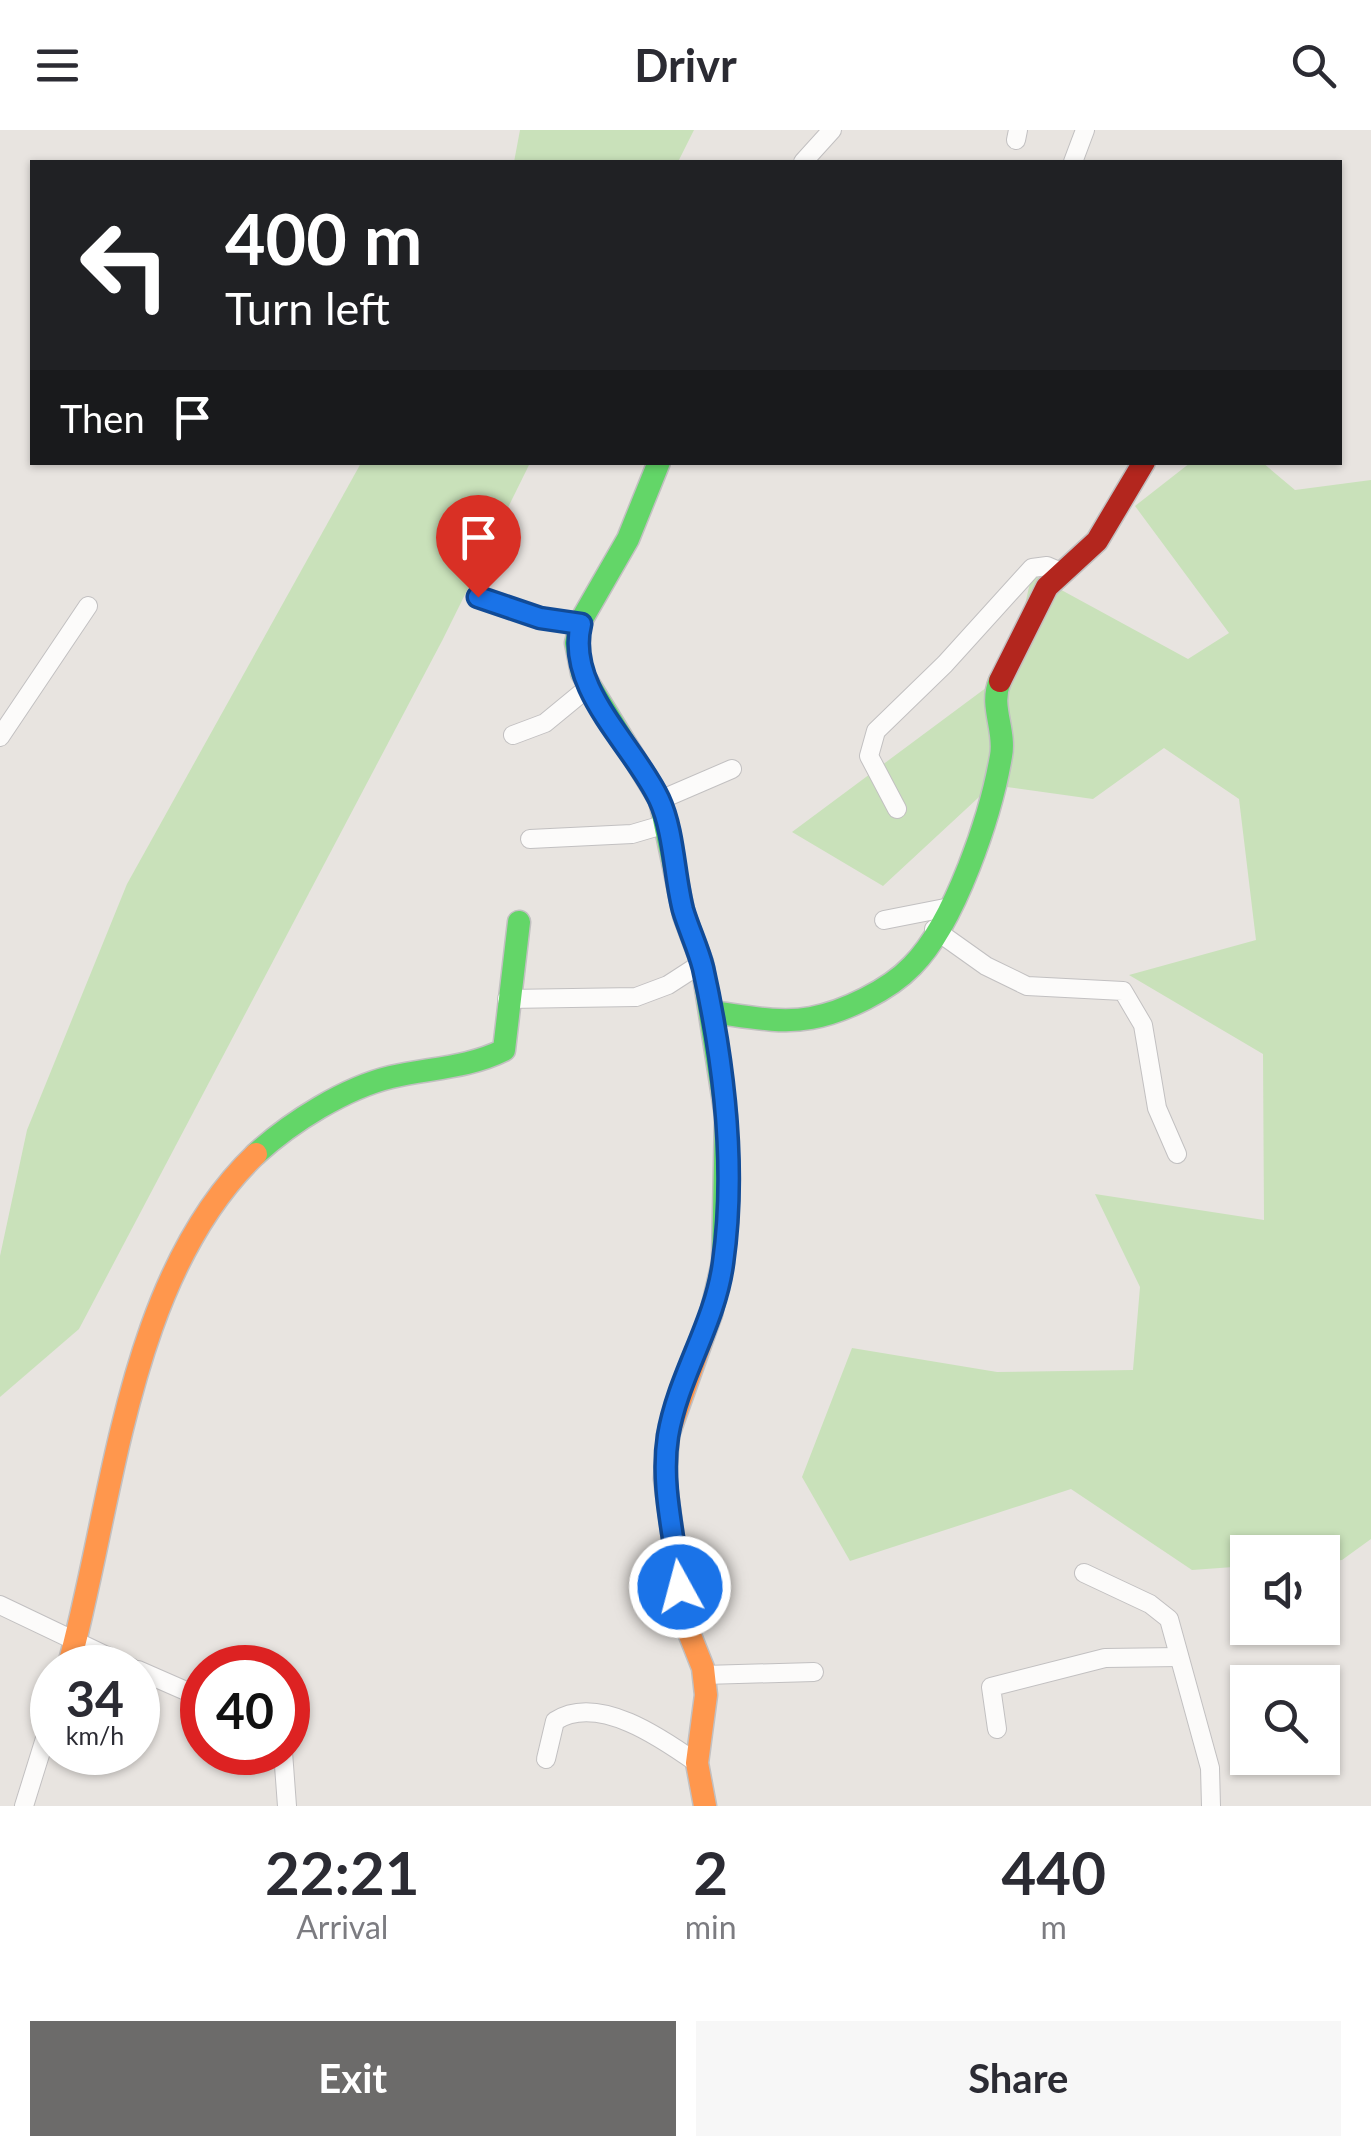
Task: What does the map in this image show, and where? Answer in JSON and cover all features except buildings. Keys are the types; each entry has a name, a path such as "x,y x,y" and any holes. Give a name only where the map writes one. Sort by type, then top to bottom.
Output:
{"street":[{"path":"804,160 832,130"},
{"path":"1074,160 1085,130"},
{"path":"658,465 628,539 581,624 577,659 660,800 684,915 702,963 726,1116 723,1262 713,1310 668,1435 665,1479 684,1620 704,1675 697,1763 705,1806"},
{"path":"712,1012 787,1019 824,1015 915,964 978,838 1003,750 994,693 1047,587 1097,541 1142,465"},
{"path":"897,809 869,756 876,730 945,664 1032,568 1047,566 1061,572"},
{"path":"478,597 540,618 581,624"},
{"path":"0,737 88,606"},
{"path":"514,734 545,723 590,686"},
{"path":"660,800 732,769"},
{"path":"530,839 632,834 666,824"},
{"path":"884,920 945,908"},
{"path":"0,1606 76,1644 129,1401 158,1313 181,1262 230,1184 262,1149 362,1086 476,1061 504,1050 519,922"},
{"path":"934,930 986,966 1027,986 1123,991 1143,1025 1157,1108 1178,1154"},
{"path":"507,999 622,1000 648,995 702,963"},
{"path":"1084,1573 1162,1611 1174,1632 1210,1768 1210,1806"},
{"path":"998,1730 991,1687 1105,1658 1179,1657"},
{"path":"704,1675 814,1672"},
{"path":"546,1759 555,1721 570,1715 591,1715 642,1726 697,1763"},
{"path":"24,1806 34,1775"},
{"path":"285,1775 287,1806"}],"green space":[{"path":"520,130 694,130 679,160 514,160"},
{"path":"360,465 529,465 443,639 79,1329 0,1397 0,1256 27,1130 127,884"},
{"path":"1187,465 1265,465 1295,490 1371,480 1371,1539 1340,1560 1340,1535 1230,1535 1230,1567 1192,1570 1071,1489 850,1561 802,1477 852,1348 997,1372 1133,1370 1140,1287 1095,1194 1264,1220 1263,1054 1129,975 1256,940 1239,799 1164,748 1093,799 992,785 883,886 792,832 1010,670 1032,574 1188,659 1229,633 1135,506"}],"traffic: fast":[{"path":"658,465 628,539 582,619 576,643 582,673 660,800 684,915 702,963 726,1116 723,1262 711,1314"},
{"path":"712,1012 774,1020 811,1018 865,999 912,966 943,923 969,867 989,808 1002,746 996,700 1000,681"},
{"path":"256,1154 302,1118 355,1089 391,1077 477,1061 504,1050 519,922"}],"traffic: slow":[{"path":"74,1645 130,1396 152,1328 178,1263 212,1205 256,1154"},
{"path":"705,1806 697,1763 706,1695 703,1668 684,1620 665,1479 668,1435 711,1314"}],"traffic: jam":[{"path":"1000,681 1047,587 1097,541 1142,465"}],"route":[{"path":"478,597 555,622 581,624 576,643 582,672 664,811 684,915 698,949 712,1012 726,1116 728,1170 723,1262 713,1310 668,1435 665,1479 680,1587"}]}
